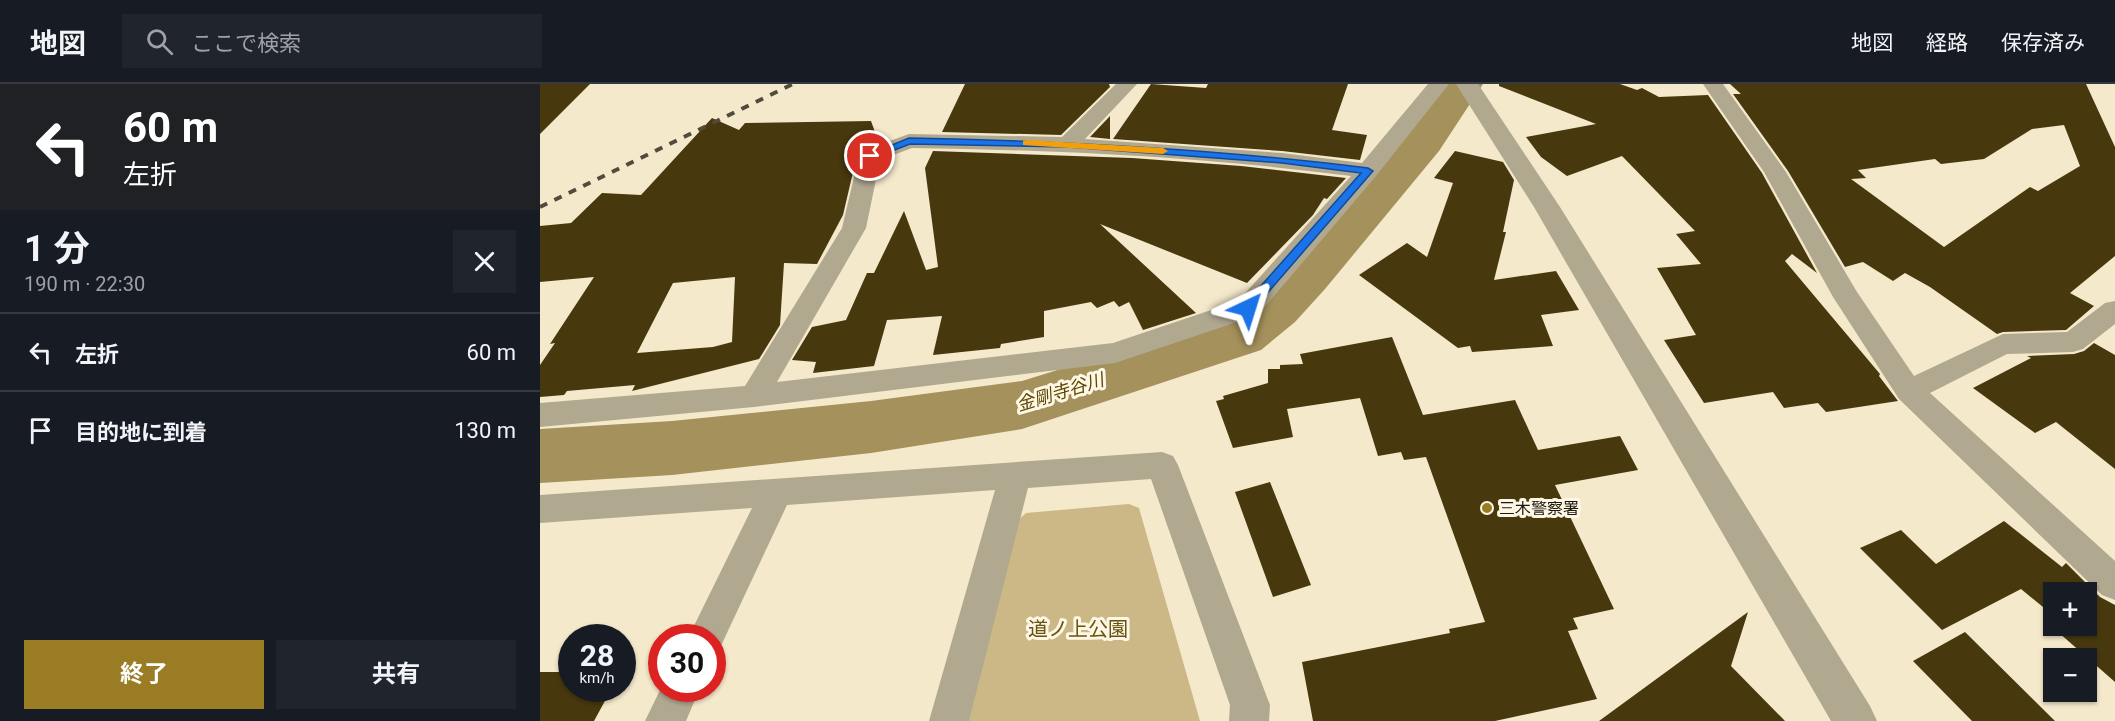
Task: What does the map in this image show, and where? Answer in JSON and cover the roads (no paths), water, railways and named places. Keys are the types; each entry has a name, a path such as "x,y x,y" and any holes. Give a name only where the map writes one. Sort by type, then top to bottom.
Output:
{"street":[{"path":"1068,144 1127,84"},
{"path":"540,415 754,396 1115,353 1248,308 1368,171 1439,84"},
{"path":"1713,84 1774,172 1846,297 1909,391 2115,584"},
{"path":"1472,86 1855,721"},
{"path":"754,396 854,228 870,156 909,141 1068,144 1282,160 1368,171"},
{"path":"1909,391 2003,344 2073,342 2115,310"},
{"path":"540,509 1162,465 1250,705 1249,721"},
{"path":"949,721 1015,476"},
{"path":"713,624 776,493"},
{"path":"665,721 674,702"}],"waterway":[{"name":"金剛寺谷川","path":"540,456 672,448 871,427 1022,405 1240,335 1274,308 1305,276 1422,141 1451,95 1461,84"}],"railway":[{"path":"540,207 793,84"}],"place":[{"name":"三木警察署","path":"1487,508"}],"park label":[{"name":"道ノ上公園","path":"1078,629"}]}
